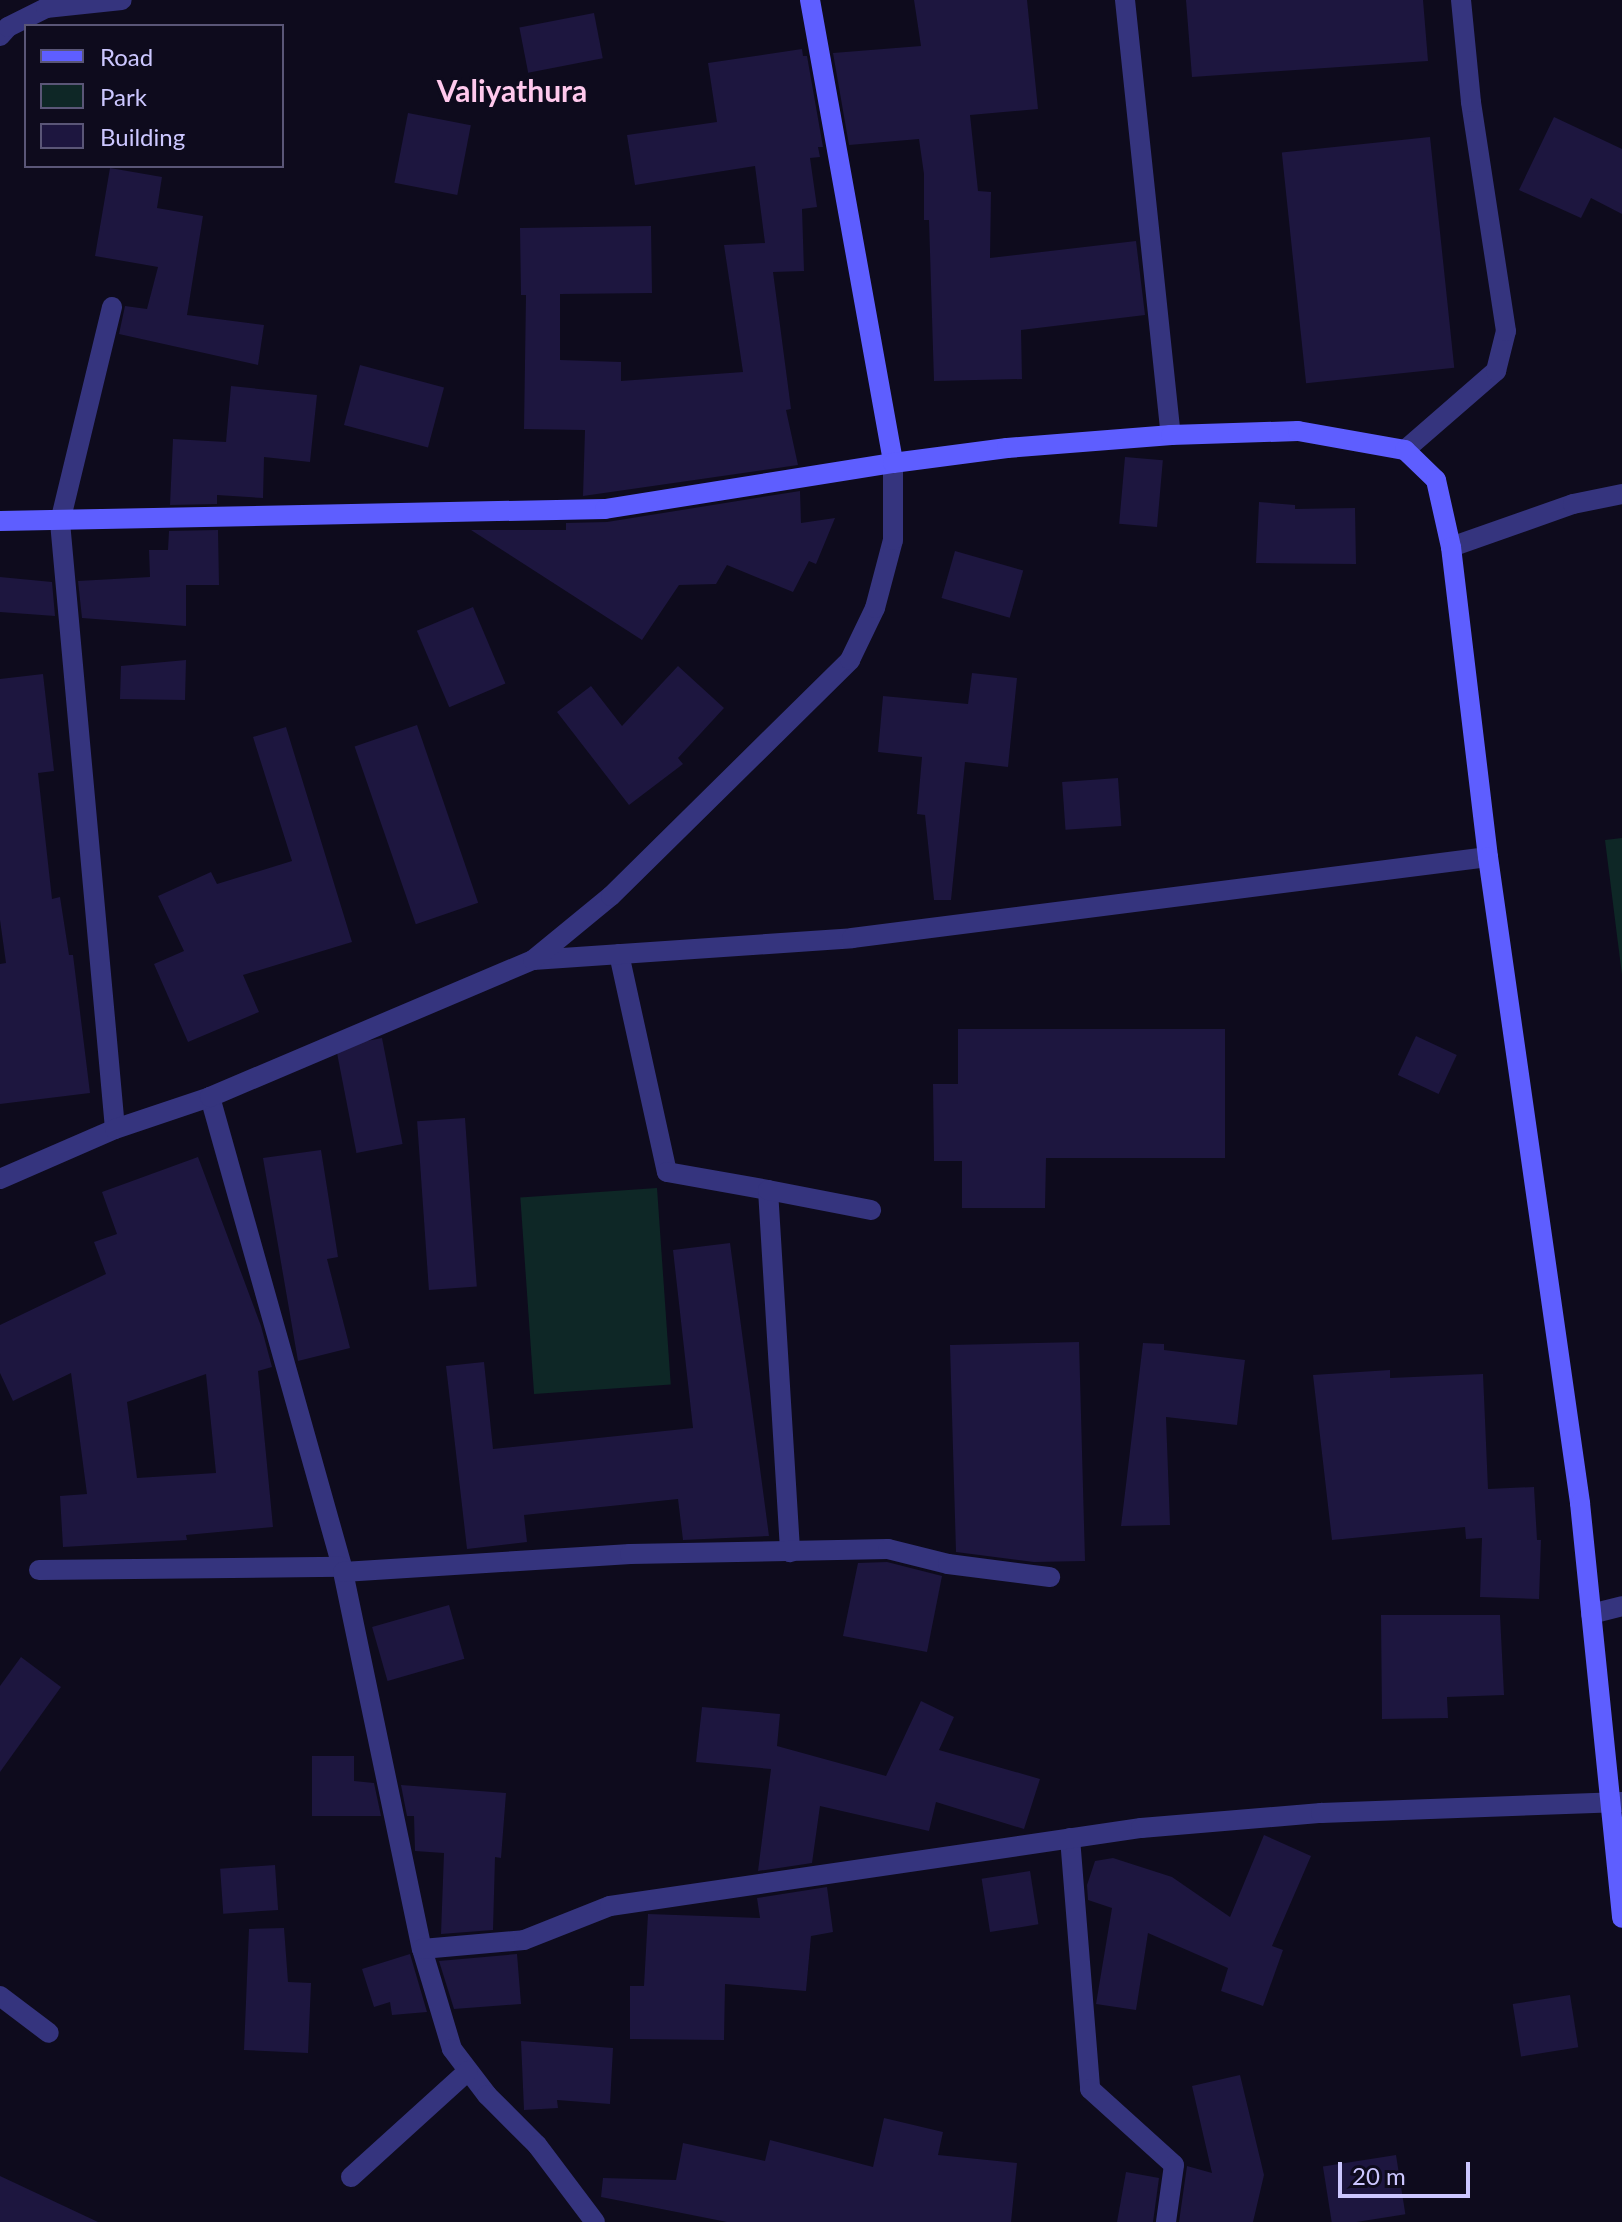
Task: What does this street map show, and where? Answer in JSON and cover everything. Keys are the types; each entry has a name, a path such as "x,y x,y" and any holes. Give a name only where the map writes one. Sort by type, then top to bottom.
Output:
{"main road":[{"path":"810,0 893,463"},
{"path":"0,521 605,509 1007,448 1171,435 1298,431 1405,450 1436,480 1451,547 1488,857 1580,1503 1616,1804 1622,1918"}],"street":[{"path":"0,36 8,27 46,8 122,0"},
{"path":"1125,0 1171,435"},
{"path":"1405,450 1496,371 1506,331 1471,102 1461,0"},
{"path":"112,307 60,522 115,1129"},
{"path":"0,1179 115,1129 210,1097 533,960 622,886 850,660 875,608 893,540 893,463"},
{"path":"1451,547 1573,504 1622,494"},
{"path":"533,960 852,938 1488,857"},
{"path":"619,954 667,1172 871,1210"},
{"path":"210,1097 343,1570 422,1949 452,2049 487,2095 537,2145 595,2222"},
{"path":"768,1190 790,1552"},
{"path":"39,1570 343,1570 630,1554 888,1549 948,1564 1050,1577"},
{"path":"1591,1614 1622,1606"},
{"path":"422,1949 524,1940 610,1906 1070,1838 1321,1813 1616,1804"},
{"path":"1070,1838 1090,2089 1174,2165 1166,2222"},
{"path":"0,1996 49,2033"},
{"path":"351,2177 468,2071"}],"green space":[{"path":"1622,838 1622,975 1605,840"},
{"path":"657,1188 671,1385 534,1394 520,1198"}],"building":[{"path":"914,0 1027,0 1038,109 970,115 978,191 991,192 990,258 1136,241 1145,315 1021,330 1022,379 934,381 929,220 924,220 924,174 919,139 849,145 833,53 921,46"},
{"path":"1186,0 1423,0 1428,61 1192,77"},
{"path":"594,13 603,58 528,73 519,28"},
{"path":"802,49 803,56 807,56 823,147 818,147 820,157 810,158 817,207 802,209 804,271 773,272 791,409 786,410 798,465 583,496 585,430 524,429 526,295 521,295 520,228 651,226 652,293 560,294 560,360 621,362 621,381 743,372 724,245 765,243 755,166 635,185 627,135 717,122 708,63"},
{"path":"408,113 471,125 457,195 394,183"},
{"path":"1554,117 1622,149 1622,214 1591,198 1581,218 1519,190"},
{"path":"1430,137 1454,368 1306,383 1282,153"},
{"path":"110,168 162,177 157,208 203,216 187,315 264,325 258,365 119,334 125,306 147,309 158,267 95,256"},
{"path":"360,365 444,388 428,447 344,425"},
{"path":"231,386 317,395 310,462 264,457 263,498 217,495 217,504 170,505 173,439 226,442"},
{"path":"1125,457 1163,460 1157,527 1119,524"},
{"path":"800,491 801,523 835,518 816,564 809,561 793,592 727,565 716,584 679,585 642,640 471,530 566,530 566,523 607,522"},
{"path":"1259,502 1295,505 1295,509 1355,508 1356,564 1256,563"},
{"path":"218,530 219,585 186,585 186,626 82,618 78,581 150,577 149,550 168,550 169,531"},
{"path":"955,551 1023,571 1010,618 941,598"},
{"path":"0,577 52,582 55,616 0,612"},
{"path":"473,607 505,683 449,707 417,631"},
{"path":"186,660 185,700 120,699 121,666"},
{"path":"678,666 724,708 678,758 683,764 629,805 557,712 591,686 622,726"},
{"path":"972,673 1017,678 1008,767 965,762 951,900 934,900 925,815 917,814 922,757 878,752 883,696 968,704"},
{"path":"43,674 54,771 38,773 52,899 60,897 69,955 73,955 90,1093 0,1104 0,964 6,963 0,920 0,679"},
{"path":"417,725 478,903 416,924 355,746"},
{"path":"286,727 352,942 243,975 259,1012 188,1042 154,964 184,951 158,896 211,872 217,884 292,861 253,737"},
{"path":"1118,778 1121,826 1065,830 1062,782"},
{"path":"958,1029 1225,1029 1225,1158 1046,1158 1045,1208 962,1208 962,1161 934,1161 933,1084 958,1084"},
{"path":"1416,1036 1457,1055 1439,1094 1398,1075"},
{"path":"382,1038 403,1144 356,1153 336,1047"},
{"path":"465,1118 477,1287 429,1290 417,1121"},
{"path":"321,1150 338,1257 327,1259 350,1348 298,1361 263,1158"},
{"path":"198,1157 261,1326 272,1367 258,1371 273,1527 186,1535 187,1540 63,1547 60,1496 87,1494 71,1373 13,1401 0,1373 0,1325 106,1274 94,1242 117,1234 102,1192","holes":["206,1374 216,1473 137,1478 127,1402"]},
{"path":"730,1243 769,1536 683,1540 678,1499 524,1515 527,1542 467,1549 446,1366 484,1362 493,1449 693,1428 673,1250"},
{"path":"1079,1342 1085,1561 1034,1562 956,1552 950,1345"},
{"path":"1143,1343 1164,1344 1164,1350 1245,1360 1237,1425 1166,1417 1170,1525 1121,1526"},
{"path":"1390,1370 1390,1378 1483,1374 1488,1489 1534,1487 1537,1540 1541,1540 1539,1599 1480,1597 1482,1538 1466,1539 1465,1527 1332,1540 1313,1375"},
{"path":"887,1562 942,1576 927,1652 843,1636 858,1563"},
{"path":"449,1605 464,1659 388,1681 372,1627"},
{"path":"1381,1615 1500,1615 1504,1695 1447,1697 1448,1718 1382,1719"},
{"path":"21,1657 61,1687 0,1772 0,1686"},
{"path":"921,1701 954,1717 939,1750 1040,1779 1024,1829 936,1802 929,1831 820,1806 812,1863 758,1871 771,1769 696,1762 702,1707 780,1714 777,1746 886,1776"},
{"path":"312,1756 354,1756 354,1781 374,1783 381,1816 312,1816"},
{"path":"401,1785 506,1793 501,1858 495,1857 493,1930 441,1934 444,1853 415,1851 414,1816 407,1816"},
{"path":"1264,1835 1311,1856 1272,1946 1283,1950 1263,2006 1221,1991 1228,1968 1148,1933 1136,2010 1096,2004 1112,1908 1088,1900 1087,1885 1095,1861 1113,1858 1172,1877 1230,1917"},
{"path":"275,1865 278,1910 223,1914 220,1869"},
{"path":"1030,1871 1038,1924 990,1932 982,1879"},
{"path":"827,1887 833,1932 811,1936 806,1991 725,1984 724,2040 630,2039 630,1986 644,1986 648,1914 760,1918 757,1898"},
{"path":"284,1928 288,1982 311,1983 308,2053 244,2050 249,1929"},
{"path":"410,1954 427,2012 392,2015 390,2002 374,2007 362,1969"},
{"path":"517,1954 521,2004 454,2009 439,1961"},
{"path":"1570,1995 1578,2047 1521,2056 1513,2004"},
{"path":"521,2041 613,2048 610,2104 557,2100 558,2108 524,2110"},
{"path":"1240,2075 1264,2175 1253,2222 1179,2222 1187,2166 1212,2173 1192,2086"},
{"path":"884,2118 943,2132 938,2155 1017,2163 1011,2222 727,2222 601,2197 603,2178 676,2180 683,2143 765,2161 770,2140 873,2167"},
{"path":"1396,2155 1405,2214 1357,2222 1332,2222 1323,2167"},
{"path":"1126,2172 1159,2178 1153,2222 1117,2222"},
{"path":"0,2176 98,2222 0,2222"}],"district":[{"name":"Valiyathura","path":"512,90"}]}
